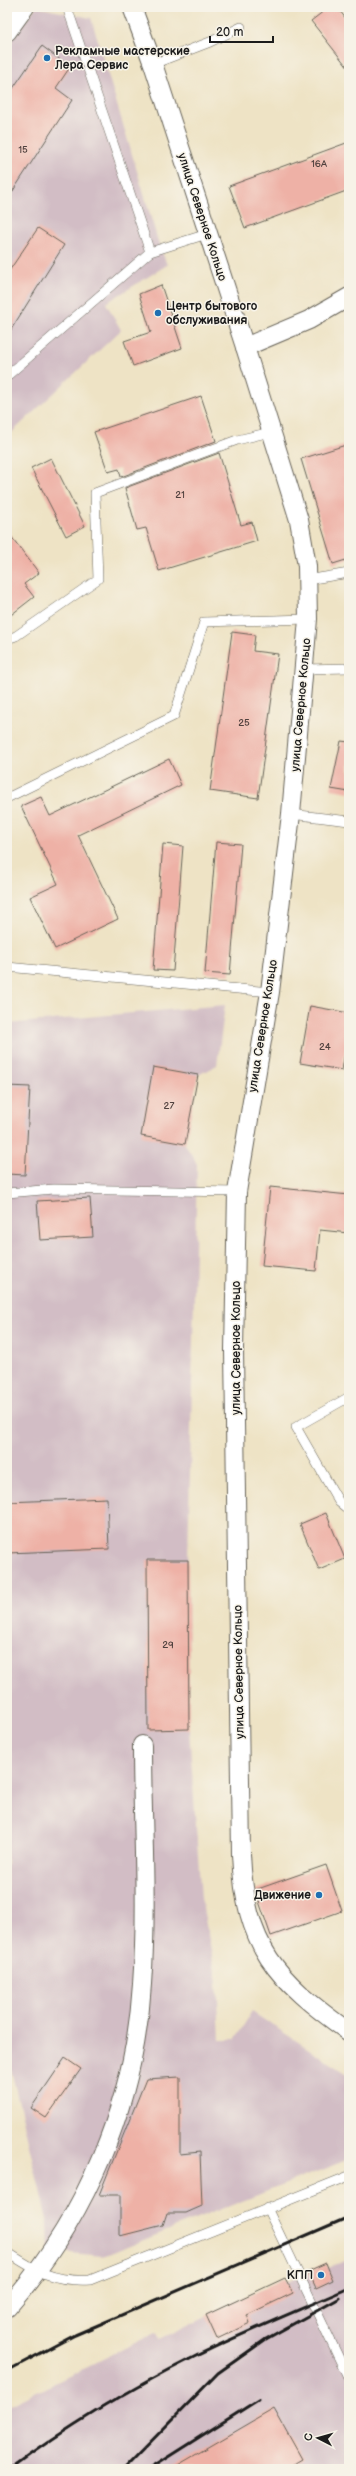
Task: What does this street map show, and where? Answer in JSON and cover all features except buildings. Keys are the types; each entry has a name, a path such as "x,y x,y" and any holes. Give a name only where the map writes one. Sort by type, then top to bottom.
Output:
{"street":[{"path":"7,32 25,7"},
{"name":"улица Северное Кольцо","path":"132,7 153,64 207,234 245,347 270,432 299,520 307,566 308,619 291,814 270,992 237,1192 234,1350 242,1881 247,1910 255,1931 276,1971 306,2001 349,2032"},
{"path":"245,347 309,320 349,297"},
{"path":"7,2308 36,2271 68,2225 86,2195 100,2164 123,2096 132,2058 142,1985 142,1745"}],"lane":[{"path":"67,7 150,252"},
{"path":"153,64 210,42 241,27"},
{"path":"7,376 150,252 207,234"},
{"path":"7,639 98,580 95,493 236,440 270,432"},
{"path":"307,580 349,573"},
{"path":"7,798 174,716 204,622 308,619"},
{"path":"304,669 349,668"},
{"path":"291,814 349,821"},
{"path":"7,967 270,992"},
{"path":"7,1193 54,1189 237,1192"},
{"path":"349,1398 296,1427 339,1502 349,1510"},
{"path":"7,2252 36,2271 52,2278 73,2281 90,2280 349,2176"},
{"path":"267,2208 349,2379"}],"shaded area":[{"path":"36,7 91,18 158,241 167,265 106,303 121,330 7,437 7,46"},
{"path":"225,1005 217,1065 198,1075 185,1144 197,1164 188,1560 189,1729 201,1898 217,1981 220,2039 235,2039 252,2012 349,2075 349,2159 103,2256 49,2251 48,2224 7,2053 7,1024"},
{"path":"349,2259 349,2469 7,2469 7,2407 155,2333 159,2339 285,2278 288,2282 326,2263 328,2268"}],"railway":[{"path":"7,2371 75,2335 349,2217"},
{"path":"10,2469 76,2424 123,2395 170,2369 232,2339 349,2288"},
{"path":"124,2469 218,2373 266,2339 340,2298"},
{"path":"149,2469 258,2400"}],"place":[{"name":"Рекламные мастерские Лера Сервис","path":"47,58"},
{"name":"Центр бытового обслуживания","path":"158,313"},
{"name":"Движение","path":"319,1895"},
{"name":"КПП","path":"321,2275"}]}
